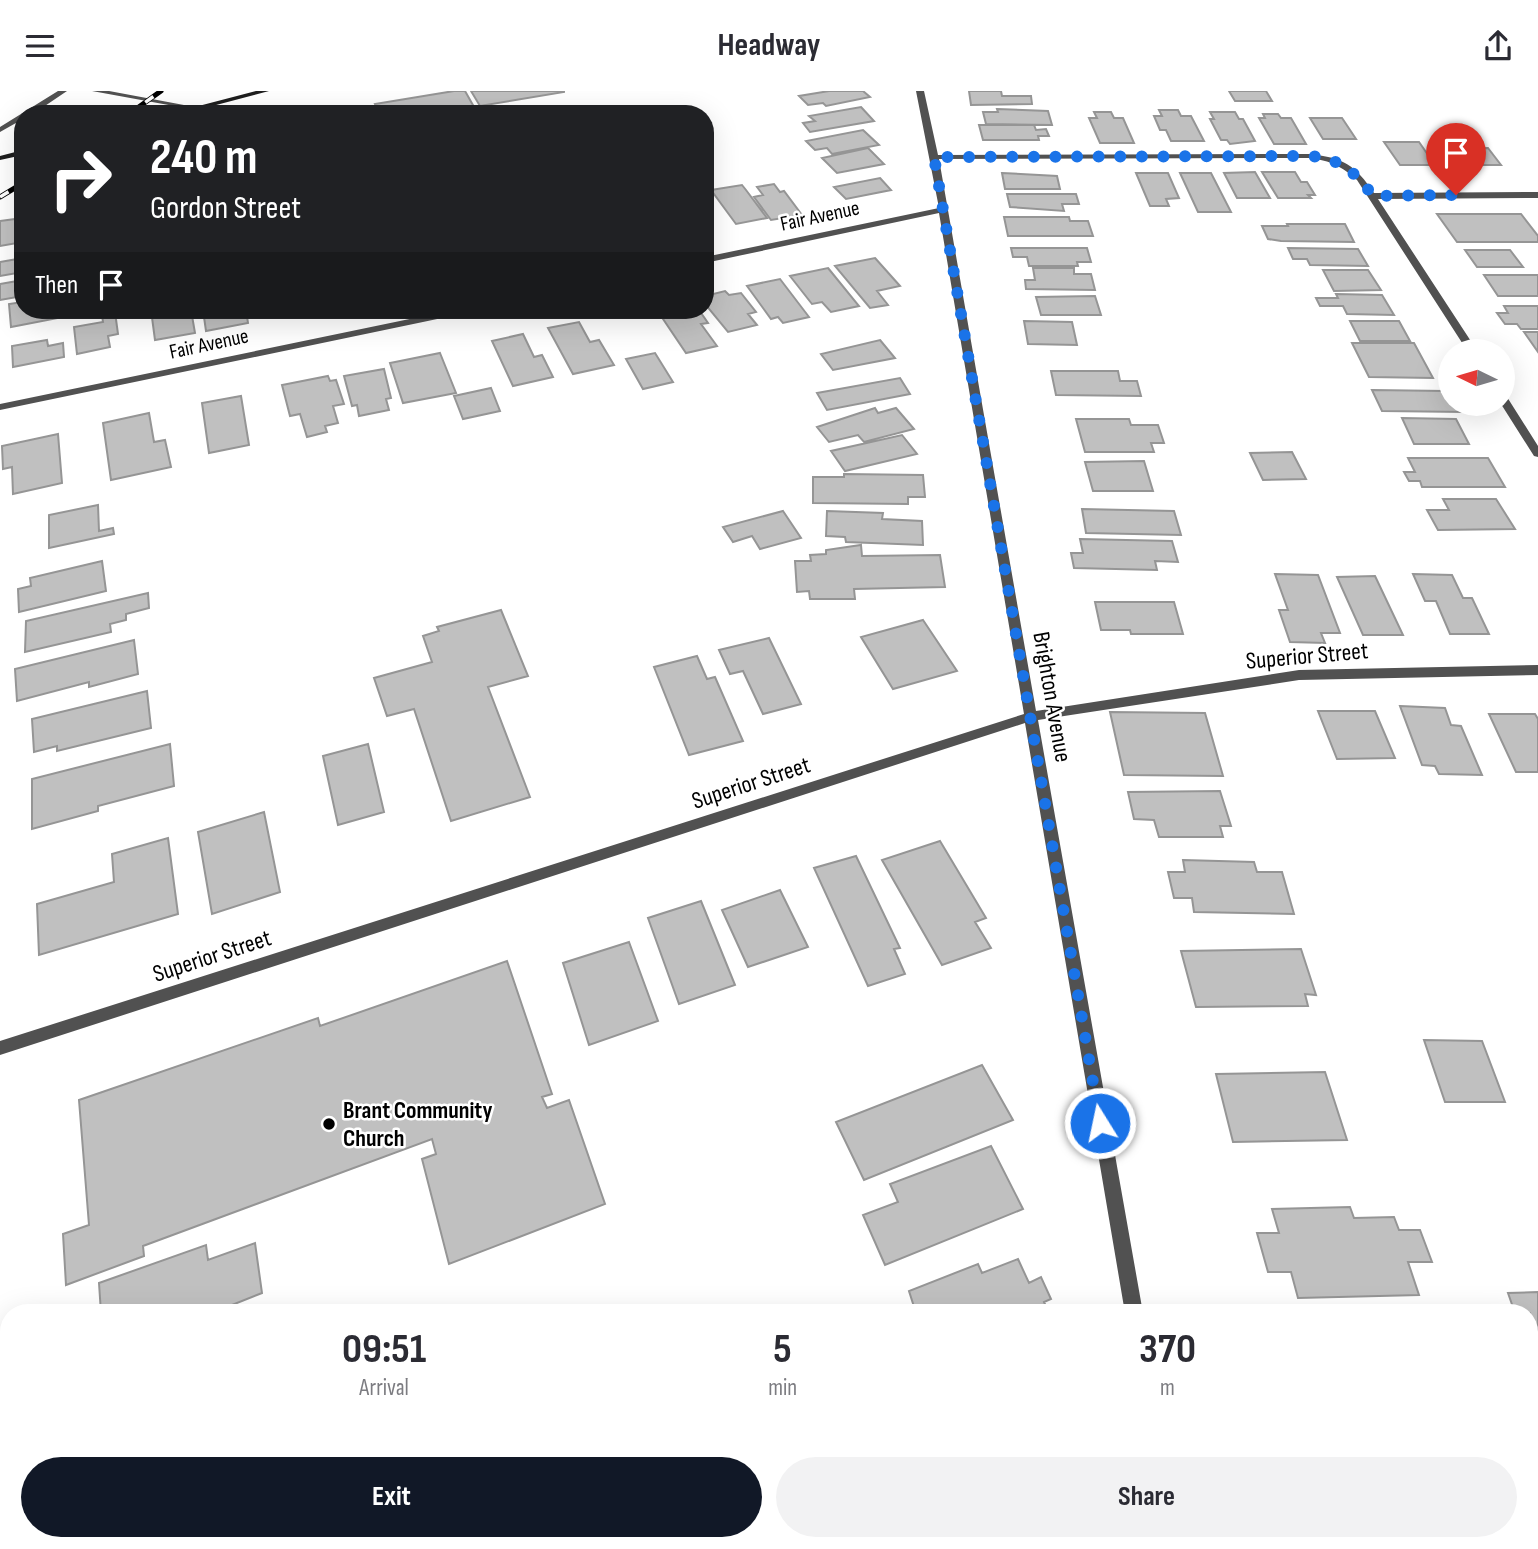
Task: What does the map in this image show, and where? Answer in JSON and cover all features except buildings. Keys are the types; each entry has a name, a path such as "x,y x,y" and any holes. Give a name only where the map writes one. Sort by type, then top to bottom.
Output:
{"street":[{"path":"41,105 63,91"},
{"path":"96,91 178,105"},
{"path":"208,105 265,91"},
{"name":"Brighton Avenue","path":"920,91 934,157 1132,1304"},
{"path":"934,157 1310,156 1333,159 1344,164 1360,178 1465,339"},
{"path":"1373,196 1538,195"},
{"name":"Fair Avenue","path":"714,258 943,210"},
{"name":"Fair Avenue","path":"0,407 423,319"},
{"path":"1514,417 1538,454"},
{"name":"Superior Street","path":"0,1048 1029,717 1299,675 1538,670"}],"railway":[{"path":"142,105 161,91"},
{"path":"0,197 14,188"}],"place":[{"name":"Brant Community Church","path":"329,1124"}],"route":[{"path":"1100,1123 934,157 1310,156 1333,159 1344,164 1360,178 1373,196 1456,195"}]}
